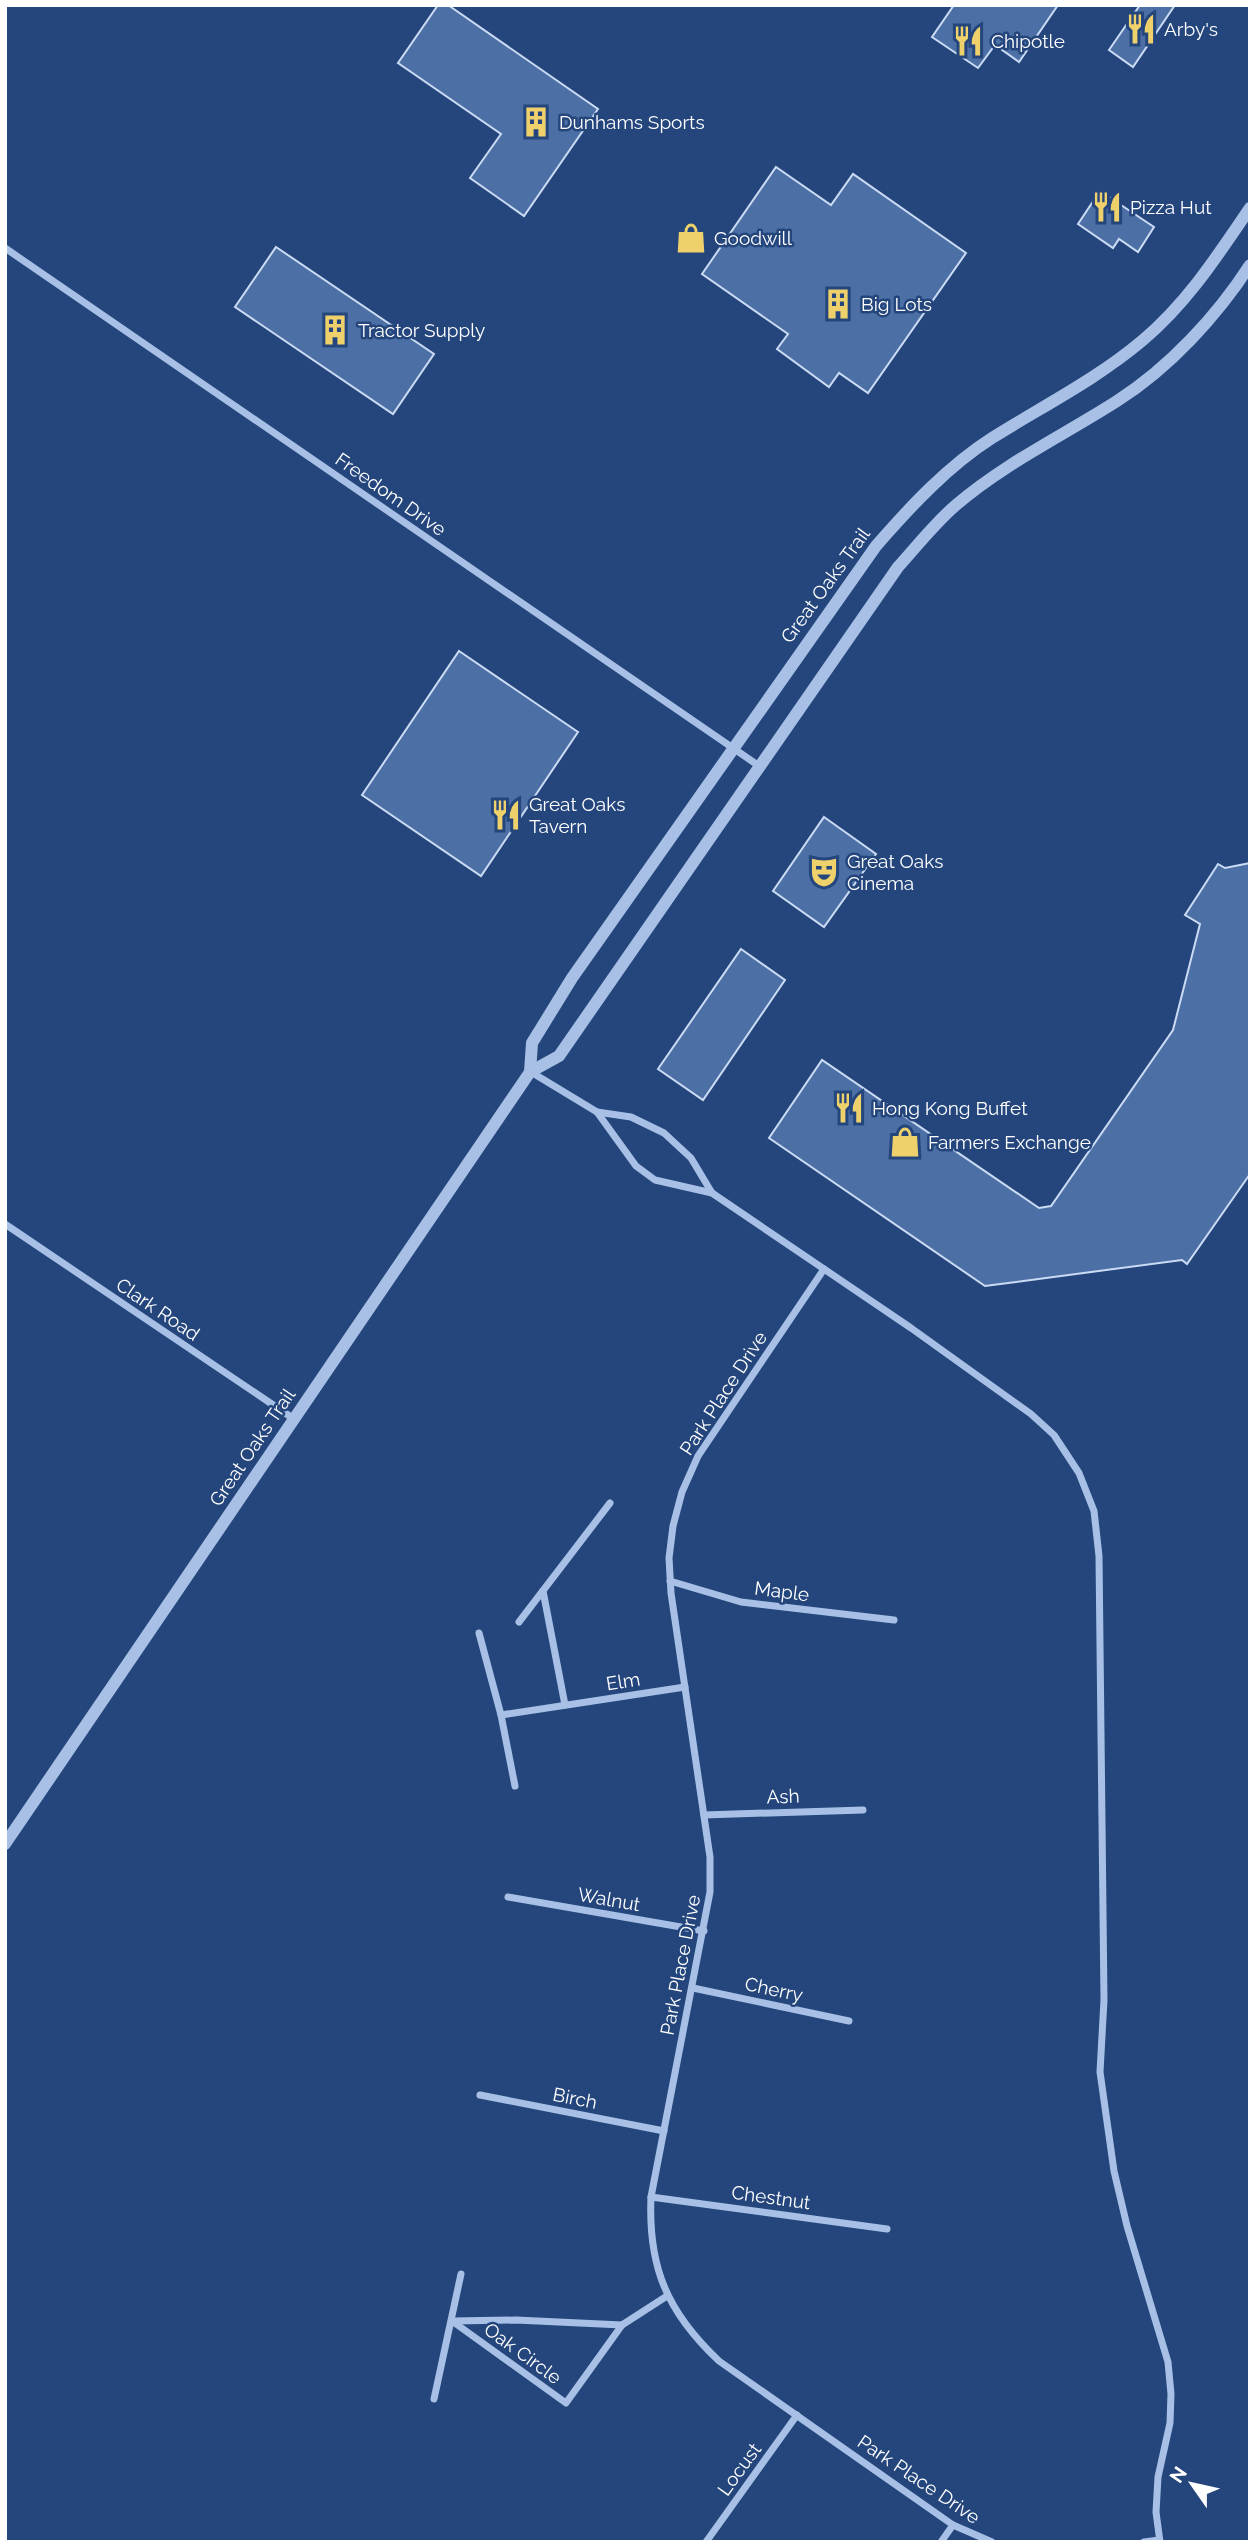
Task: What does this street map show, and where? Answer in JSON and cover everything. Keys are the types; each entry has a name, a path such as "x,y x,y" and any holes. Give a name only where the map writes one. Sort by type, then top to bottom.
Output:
{"street":[{"name":"Great Oaks Trail","path":"530,1072 532,1043 572,978 876,546 942,477 990,439 1059,398 1145,339 1180,304 1250,208"},
{"name":"Freedom Drive","path":"5,248 760,766"},
{"name":"Great Oaks Trail","path":"5,1844 530,1072 559,1056 880,592 923,538 956,505 999,473 1119,400 1154,374 1213,314 1250,265"},
{"path":"530,1072 597,1112 631,1117 664,1133 691,1158 712,1193"},
{"path":"597,1112 636,1166 655,1180 712,1193 1031,1414 1054,1435 1065,1451 1079,1473 1094,1511 1099,1556 1104,1825 1104,2000 1100,2072 1114,2171 1127,2226 1168,2362 1171,2394 1170,2423 1158,2477 1160,2541 1144,2542"},
{"name":"Clark Road","path":"5,1224 294,1419"},
{"name":"Park Place Drive","path":"824,1269 698,1456 682,1492 673,1526 669,1558 670,1581 710,1857 710,1892 651,2197 650,2228 654,2256 667,2296 690,2331 711,2354 953,2525 992,2542"},
{"path":"519,1622 610,1503"},
{"name":"Maple","path":"670,1581 741,1602 894,1620"},
{"path":"543,1591 565,1705"},
{"path":"479,1633 501,1716 515,1786"},
{"name":"Elm","path":"501,1716 685,1687"},
{"name":"Ash","path":"704,1815 863,1810"},
{"name":"Walnut","path":"508,1897 704,1931"},
{"name":"Cherry","path":"693,1988 849,2021"},
{"name":"Birch","path":"480,2095 664,2131"},
{"name":"Chestnut","path":"651,2197 887,2229"},
{"path":"434,2399 461,2274"},
{"name":"Oak Circle","path":"452,2321 566,2403 622,2325 667,2296"},
{"name":"Oak Circle","path":"452,2321 516,2320 622,2325"},
{"name":"Locust","path":"706,2542 797,2415"},
{"path":"941,2542 953,2525"}],"building":[{"name":"Dunhams Sports","path":"438,5 448,5 598,109 524,216 470,178 501,134 398,63"},
{"name":"Chipotle","path":"954,5 1058,5 1019,62 995,45 978,68 932,37"},
{"name":"Arby's","path":"1140,5 1175,5 1133,67 1109,50"},
{"name":"Big Lots","path":"776,167 831,205 853,174 966,253 868,393 839,373 829,387 777,349 788,334 702,274"},
{"name":"Pizza Hut","path":"1100,191 1154,227 1138,252 1119,239 1113,248 1078,224"},
{"name":"Tractor Supply","path":"276,247 434,354 393,414 235,307"},
{"path":"459,651 578,732 481,876 362,795"},
{"name":"Great Oaks Cinema","path":"824,817 876,854 824,927 773,891"},
{"path":"1250,863 1250,1174 1187,1264 1182,1260 985,1286 769,1138 822,1060 1039,1208 1051,1206 1173,1030 1200,924 1185,915 1218,864 1225,868"},
{"path":"741,949 785,980 703,1100 658,1069"}],"place":[{"name":"Arby's","path":"1141,29"},
{"name":"Chipotle","path":"968,41"},
{"name":"Dunhams Sports","path":"536,122"},
{"name":"Pizza Hut","path":"1107,207"},
{"name":"Goodwill","path":"691,238"},
{"name":"Big Lots","path":"838,304"},
{"name":"Tractor Supply","path":"335,330"},
{"name":"Great Oaks Tavern","path":"506,815"},
{"name":"Great Oaks Cinema","path":"824,872"},
{"name":"Hong Kong Buffet","path":"849,1108"},
{"name":"Farmers Exchange","path":"905,1142"}]}
